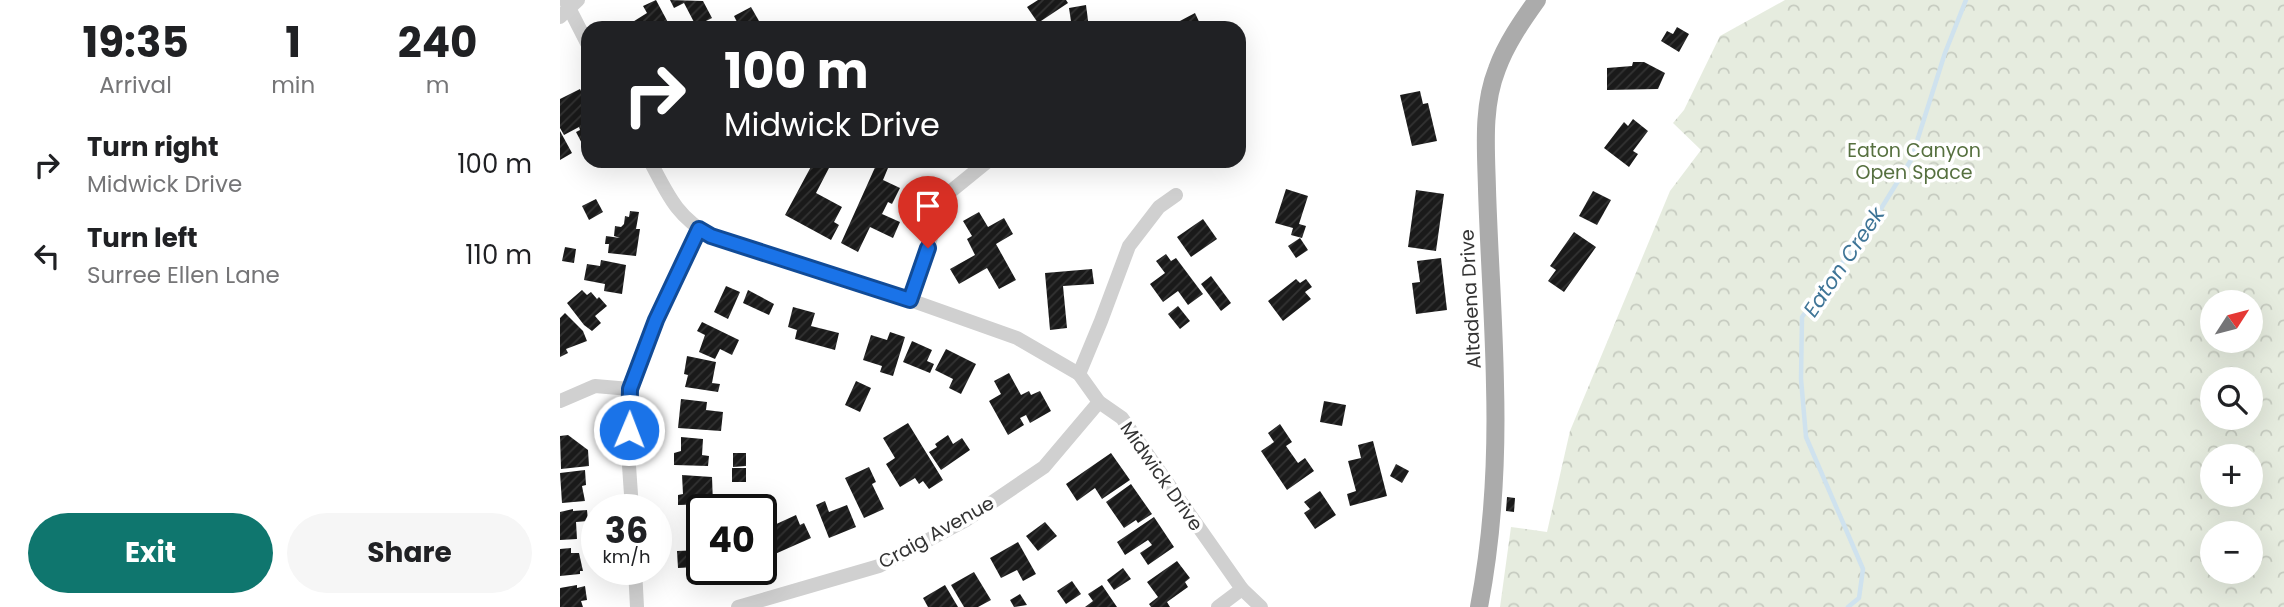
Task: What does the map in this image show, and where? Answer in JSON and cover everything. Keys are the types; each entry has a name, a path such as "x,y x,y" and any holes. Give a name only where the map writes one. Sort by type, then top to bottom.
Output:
{"main road":[{"name":"Altadena Drive","path":"1479,607 1486,573 1494,477 1495,386 1486,137 1488,104 1497,69 1537,0"}],"street":[{"path":"568,7 581,31"},
{"name":"Midwick Drive","path":"654,168 677,211 711,236 910,300 1017,338 1079,374 1099,402 1122,418 1242,589 1261,607"},
{"path":"910,300 945,196 979,168"},
{"path":"1079,374 1129,246 1159,208 1176,195"},
{"path":"631,494 628,451 630,389 656,320 699,229"},
{"path":"560,401 595,386 630,389"},
{"name":"Craig Avenue","path":"738,607 879,566 966,520 1044,467 1099,402"},
{"path":"636,585 637,607"},
{"path":"1218,607 1242,589"}],"green space":[{"name":"Eaton Canyon Open Space","path":"1785,0 2284,0 2284,607 1500,607 1511,527 1547,532 1570,431 1670,191 1701,150 1673,123 1684,110 1720,36"}],"building":[{"path":"656,0 667,21 634,21 647,13 643,6"},
{"path":"670,0 703,1 712,18 693,21 684,3 674,8"},
{"path":"1038,0 1066,0 1068,3 1041,21 1037,21 1027,7"},
{"path":"1086,5 1088,21 1071,21 1069,8"},
{"path":"751,7 759,21 736,21 734,16"},
{"path":"1195,13 1199,21 1180,21"},
{"path":"1677,27 1689,34 1679,52 1661,41 1667,31 1673,34"},
{"path":"1633,62 1644,62 1665,73 1658,89 1607,90 1607,68 1632,66"},
{"path":"580,89 581,91 581,142 576,132 580,130 579,127 564,135 560,128 560,99"},
{"path":"1420,91 1423,104 1428,103 1437,141 1412,146 1400,95"},
{"path":"1633,119 1648,131 1633,151 1638,154 1629,167 1604,148 1624,122 1628,126"},
{"path":"560,131 572,153 560,160"},
{"path":"810,168 829,168 816,193 842,207 834,222 839,225 831,240 785,215"},
{"path":"875,168 888,168 883,180 900,188 892,204 888,202 882,214 900,222 893,238 870,227 858,252 841,243"},
{"path":"1286,189 1308,196 1299,224 1306,226 1302,238 1291,235 1293,228 1275,223"},
{"path":"1416,190 1444,194 1436,251 1408,247"},
{"path":"1593,191 1611,200 1597,225 1579,216"},
{"path":"596,199 603,212 589,220 582,206"},
{"path":"630,211 639,212 636,229 640,229 636,256 608,253 606,236 620,238 614,236 615,226 621,227 624,224 625,216 629,217"},
{"path":"979,212 988,227 1004,218 1013,234 996,244 1016,280 999,289 987,268 959,284 950,269 975,255 967,239 972,236 963,221"},
{"path":"1203,219 1217,239 1191,257 1177,237"},
{"path":"1574,232 1596,247 1564,292 1548,281 1556,270 1550,266"},
{"path":"1300,238 1308,250 1296,258 1288,246"},
{"path":"565,247 576,249 574,263 562,261"},
{"path":"1166,254 1171,261 1176,258 1203,294 1188,305 1178,291 1163,302 1150,284 1165,273 1156,261"},
{"path":"1441,258 1447,310 1416,314 1412,283 1420,282 1417,261"},
{"path":"601,260 626,265 622,294 604,291 605,284 584,280 587,264 600,266"},
{"path":"1092,269 1094,284 1063,286 1067,328 1050,330 1045,273"},
{"path":"1211,276 1231,303 1221,311 1201,284"},
{"path":"1296,279 1300,283 1306,279 1312,287 1305,292 1311,299 1283,321 1268,301"},
{"path":"726,286 740,292 728,319 714,312"},
{"path":"582,290 587,295 591,292 597,299 599,297 607,306 595,316 601,323 592,331 567,303"},
{"path":"748,290 774,304 769,315 743,303"},
{"path":"1178,306 1190,321 1180,329 1168,314"},
{"path":"793,307 815,313 811,326 839,333 835,350 795,339 797,330 788,327"},
{"path":"565,313 583,331 587,341 566,349 568,353 560,357 560,318"},
{"path":"702,322 739,340 732,355 720,349 715,359 699,352 705,335 697,331"},
{"path":"890,332 905,337 893,376 880,372 882,366 863,360 871,335 887,340"},
{"path":"912,341 932,350 927,361 934,364 930,373 903,362"},
{"path":"946,349 976,364 961,394 949,388 953,379 935,370"},
{"path":"687,356 716,362 712,383 720,384 718,392 685,387 688,375 684,374"},
{"path":"1009,373 1021,395 1029,391 1031,395 1040,391 1051,411 1030,423 1026,415 1020,418 1024,425 1008,435 989,401 1001,394 994,381"},
{"path":"856,381 871,388 860,412 845,405"},
{"path":"681,399 707,402 706,410 723,412 721,431 678,428"},
{"path":"1324,401 1346,405 1342,426 1320,422"},
{"path":"908,423 943,480 929,489 923,481 919,484 915,478 900,487 886,464 895,458 883,438"},
{"path":"1280,424 1292,442 1286,446 1298,463 1305,458 1314,471 1287,490 1261,451 1274,442 1268,433"},
{"path":"568,435 588,450 589,466 561,469 560,436"},
{"path":"948,435 953,444 962,438 970,450 941,470 929,452"},
{"path":"681,437 703,439 702,455 709,456 708,466 674,465 674,453 681,451"},
{"path":"1373,441 1387,496 1350,506 1347,494 1356,491 1348,461 1361,458 1358,445"},
{"path":"733,453 746,453 746,466 733,467"},
{"path":"1111,453 1130,480 1102,499 1095,488 1077,501 1066,484"},
{"path":"1396,464 1409,471 1402,483 1390,476"},
{"path":"869,467 876,482 872,484 884,509 864,518 845,478"},
{"path":"732,468 746,468 746,482 732,482"},
{"path":"585,470 586,485 582,486 584,494 581,494 581,501 562,503 560,473"},
{"path":"682,475 712,477 713,494 686,494 686,505 678,505 678,495 683,494"},
{"path":"1131,484 1152,514 1124,528 1106,502"},
{"path":"1320,491 1336,515 1315,529 1304,513 1310,509 1304,502"},
{"path":"1507,497 1515,498 1514,512 1506,511"},
{"path":"825,501 829,512 847,505 856,527 829,538 816,505"},
{"path":"581,510 581,522 576,522 577,539 560,540 560,512"},
{"path":"796,515 800,525 804,523 811,538 777,553 777,524"},
{"path":"1154,517 1174,547 1148,565 1140,553 1152,545 1148,540 1125,555 1117,542"},
{"path":"1045,522 1057,536 1038,551 1026,536"},
{"path":"1018,542 1036,574 1023,581 1017,570 1001,578 990,558"},
{"path":"571,548 571,553 579,553 580,574 560,576 560,549"},
{"path":"677,551 686,551 686,568 678,568"},
{"path":"1177,561 1190,578 1185,582 1188,587 1167,602 1170,607 1151,607 1149,604 1158,597 1147,582"},
{"path":"1123,568 1131,579 1114,590 1107,580"},
{"path":"974,572 991,600 978,607 964,607 951,585"},
{"path":"1072,581 1081,594 1066,604 1057,591"},
{"path":"577,585 577,588 585,586 587,600 581,601 583,607 560,607 560,588"},
{"path":"945,585 958,607 928,607 923,598"},
{"path":"1102,585 1117,607 1085,607 1093,601 1088,594"},
{"path":"1020,594 1027,605 1014,607 1010,600"}],"waterway":[{"name":"Eaton Creek","path":"1848,607 1859,598 1863,569 1806,437 1801,379 1802,317 1874,220 1911,160 1945,53 1966,0"}],"route":[{"path":"629,430 630,389 656,320 699,229 711,236 910,300 928,248"}]}
